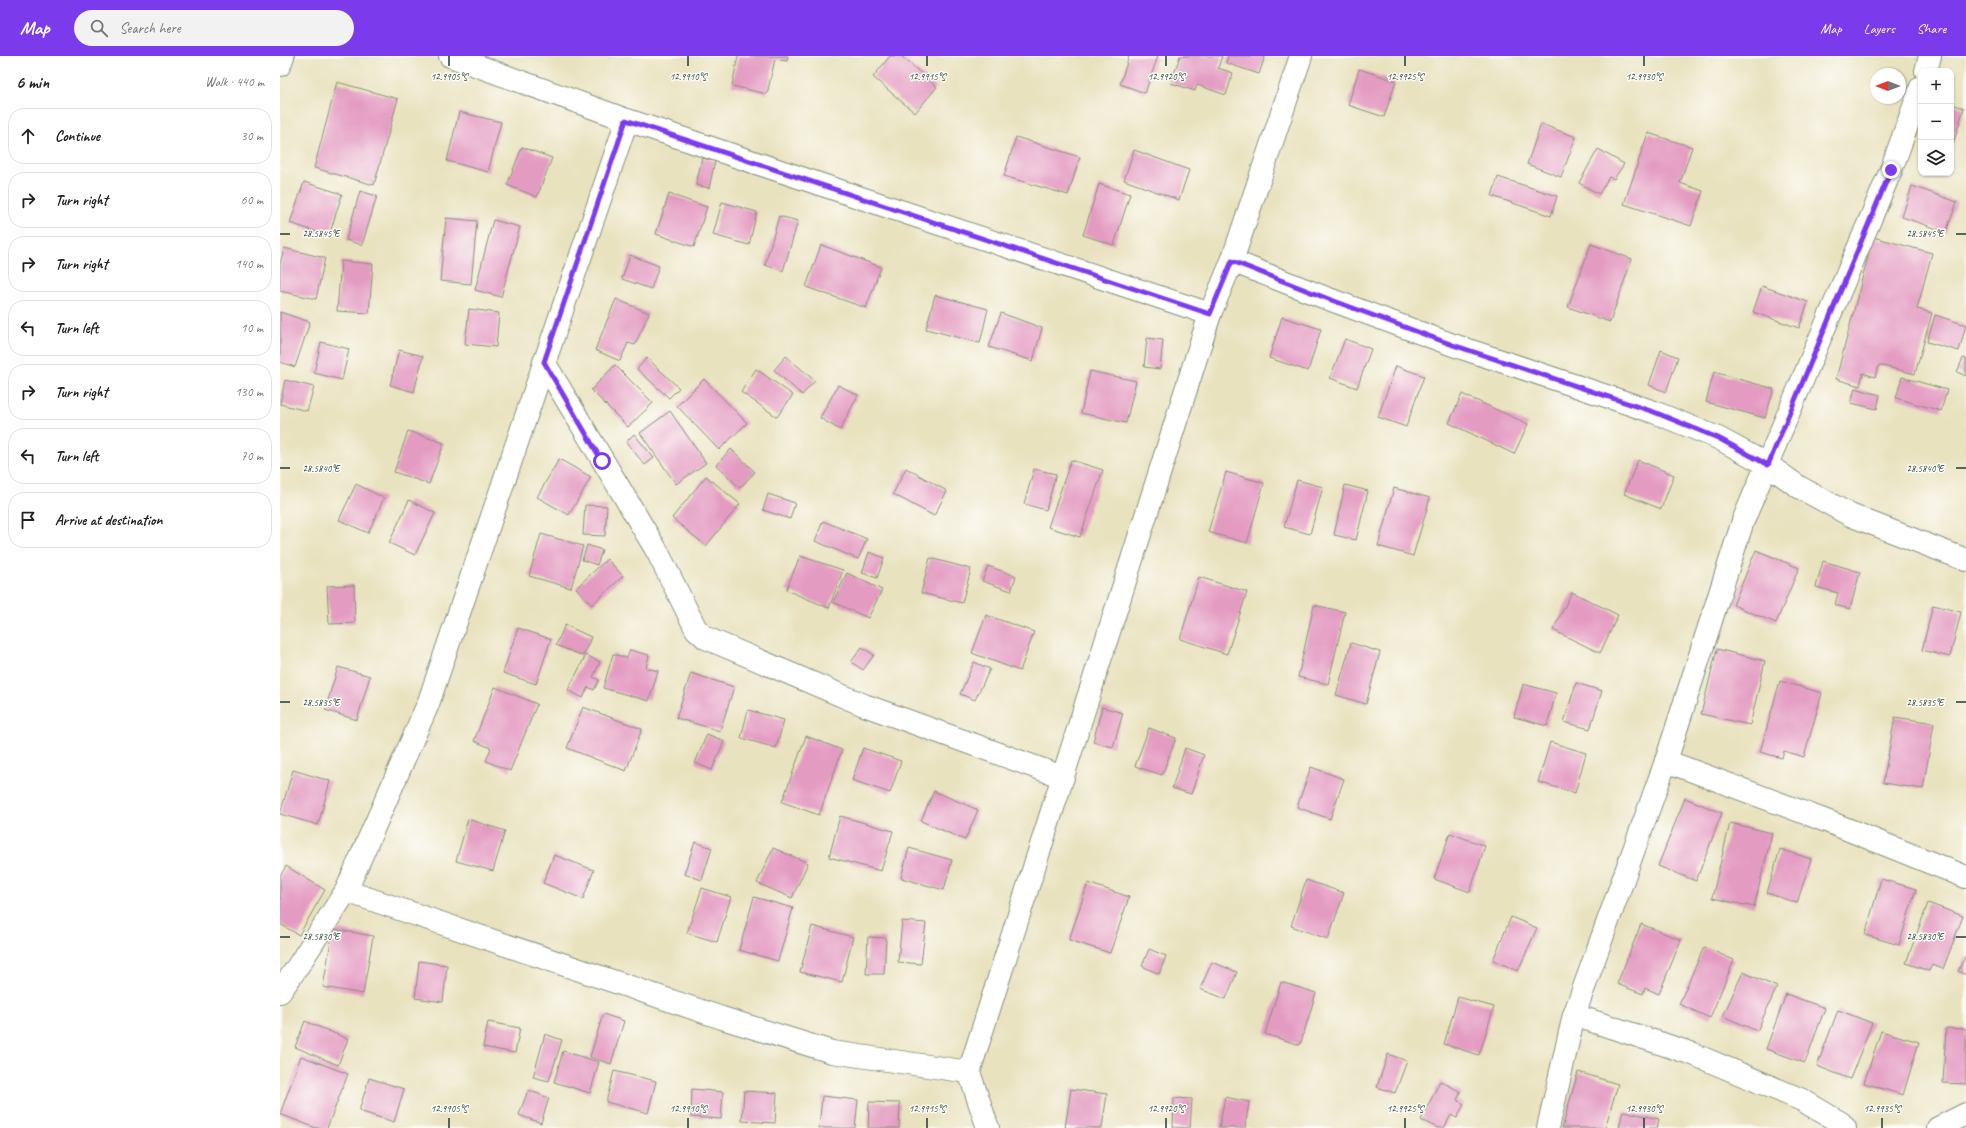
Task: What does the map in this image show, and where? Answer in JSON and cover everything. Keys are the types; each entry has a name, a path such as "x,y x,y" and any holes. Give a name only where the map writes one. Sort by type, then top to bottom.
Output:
{"street":[{"path":"280,65 283,56"},
{"path":"450,56 626,120 1210,314"},
{"path":"988,1128 969,1072 1210,314 1232,261 1301,56"},
{"path":"1927,68 1930,56"},
{"path":"1548,1128 1574,1015 1666,761 1743,520 1768,465 1891,170 1918,95"},
{"path":"280,992 346,891 428,704 626,120"},
{"path":"1232,261 1453,345 1654,412 1718,438 1768,465 1799,487 1850,515 1966,560"},
{"path":"544,362 657,550 696,629 706,638 864,705 1063,777"},
{"path":"1666,761 1836,824 1966,877"},
{"path":"346,891 722,1018 832,1052 969,1072"},
{"path":"1574,1015 1693,1054 1802,1100 1841,1123 1845,1128"},
{"path":"1938,1128 1966,1114"}],"building":[{"path":"738,56 788,56 787,61 775,59 767,94 732,86"},
{"path":"890,56 901,56 937,87 915,113 873,77"},
{"path":"1129,56 1158,56 1145,93 1120,84"},
{"path":"1180,56 1222,56 1218,68 1233,73 1226,95 1197,85 1195,91 1171,83"},
{"path":"1228,56 1265,56 1259,74 1226,63"},
{"path":"1359,69 1396,81 1384,117 1348,105"},
{"path":"337,82 398,99 374,185 314,168"},
{"path":"1954,105 1964,108 1954,141"},
{"path":"459,112 501,122 488,172 447,161"},
{"path":"1541,124 1576,137 1561,177 1527,164"},
{"path":"1648,133 1692,147 1680,183 1703,191 1691,226 1624,204"},
{"path":"1016,137 1080,157 1068,195 1004,176"},
{"path":"522,147 552,158 537,197 507,185"},
{"path":"1598,149 1624,164 1614,179 1609,177 1599,194 1579,183"},
{"path":"1134,150 1189,170 1179,200 1124,180"},
{"path":"702,158 715,161 709,188 696,185"},
{"path":"1498,177 1557,196 1551,216 1492,196"},
{"path":"304,182 342,194 329,236 290,223"},
{"path":"1099,184 1130,194 1114,245 1083,235"},
{"path":"1912,186 1957,202 1946,232 1902,217"},
{"path":"360,191 377,196 362,245 346,240"},
{"path":"669,194 707,207 694,247 656,234"},
{"path":"722,202 757,212 749,245 713,235"},
{"path":"779,216 798,221 783,271 765,265"},
{"path":"446,218 477,221 471,284 440,281"},
{"path":"493,220 520,227 501,297 475,290"},
{"path":"1873,237 1932,253 1917,309 1932,313 1915,374 1879,365 1875,377 1863,373 1860,386 1836,379"},
{"path":"1591,244 1632,259 1610,322 1568,307"},
{"path":"821,245 881,267 866,308 806,287"},
{"path":"284,248 325,258 316,299 280,291 280,264"},
{"path":"630,255 659,266 651,289 622,279"},
{"path":"341,261 373,264 369,313 337,311"},
{"path":"1762,286 1808,302 1799,328 1753,312"},
{"path":"935,295 988,309 980,343 926,329"},
{"path":"616,299 649,313 635,345 628,343 620,361 595,350"},
{"path":"469,309 499,313 496,347 465,344"},
{"path":"280,312 310,322 295,367 280,362"},
{"path":"1001,313 1042,328 1033,361 989,347"},
{"path":"1935,315 1966,325 1959,351 1927,342"},
{"path":"1282,317 1321,329 1308,371 1269,358"},
{"path":"1147,338 1163,340 1160,369 1144,367"},
{"path":"1345,339 1371,349 1357,388 1330,378"},
{"path":"321,342 349,349 342,380 314,373"},
{"path":"399,350 423,356 414,392 390,385"},
{"path":"1661,350 1678,357 1666,392 1649,385"},
{"path":"786,356 815,381 802,395 774,370"},
{"path":"647,358 679,388 669,398 637,369"},
{"path":"1963,358 1966,359 1966,376 1957,372"},
{"path":"615,365 653,403 628,427 591,390"},
{"path":"1396,366 1424,376 1406,427 1378,417"},
{"path":"756,369 793,395 777,417 741,392"},
{"path":"1090,371 1136,381 1126,423 1081,413"},
{"path":"1714,372 1774,389 1765,418 1706,402"},
{"path":"1902,377 1947,390 1941,411 1896,398"},
{"path":"704,379 747,423 719,450 677,406"},
{"path":"285,380 314,387 307,411 280,404"},
{"path":"838,385 858,395 840,430 820,418"},
{"path":"1855,388 1880,395 1877,409 1851,403"},
{"path":"1462,394 1528,424 1514,454 1449,423"},
{"path":"670,411 706,463 676,484 640,433"},
{"path":"408,431 444,443 429,484 394,472"},
{"path":"634,434 654,458 645,465 626,442"},
{"path":"731,449 755,472 740,488 716,465"},
{"path":"559,459 591,477 569,515 537,497"},
{"path":"1071,460 1103,470 1080,537 1048,527"},
{"path":"1638,460 1674,475 1661,509 1624,494"},
{"path":"906,468 947,491 934,516 893,494"},
{"path":"1034,469 1056,474 1046,510 1024,504"},
{"path":"1226,472 1264,483 1247,543 1208,532"},
{"path":"706,476 740,504 706,546 672,518"},
{"path":"1297,480 1323,487 1310,534 1284,527"},
{"path":"356,484 384,498 368,533 339,520"},
{"path":"1345,485 1368,491 1356,540 1334,535"},
{"path":"1394,488 1430,498 1413,556 1378,546"},
{"path":"768,494 795,503 790,519 763,510"},
{"path":"409,500 435,513 415,555 389,543"},
{"path":"585,505 607,506 605,536 583,535"},
{"path":"823,521 867,539 858,559 815,541"},
{"path":"541,534 583,546 571,588 529,576"},
{"path":"587,545 602,550 597,565 582,560"},
{"path":"1756,550 1799,568 1776,623 1733,605"},
{"path":"869,552 884,558 877,578 862,573"},
{"path":"800,556 843,570 829,608 786,590"},
{"path":"930,558 971,569 962,603 921,593"},
{"path":"607,559 623,576 592,605 576,588"},
{"path":"1823,561 1860,572 1850,609 1835,605 1838,593 1816,587"},
{"path":"988,566 1016,576 1011,591 982,581"},
{"path":"847,573 882,590 868,618 833,602"},
{"path":"1199,577 1247,592 1227,654 1180,639"},
{"path":"354,585 355,623 329,624 327,586"},
{"path":"1572,592 1618,615 1600,653 1553,630"},
{"path":"1314,605 1345,612 1328,684 1298,677"},
{"path":"1933,605 1961,612 1950,657 1922,650"},
{"path":"986,615 1034,632 1020,671 972,653"},
{"path":"565,625 591,637 583,656 556,645"},
{"path":"518,628 551,639 536,684 503,673"},
{"path":"1351,643 1380,652 1366,704 1336,695"},
{"path":"862,647 874,655 863,670 851,662"},
{"path":"1717,649 1765,661 1750,725 1701,714"},
{"path":"630,650 649,655 646,668 658,671 649,701 603,688 613,654 627,658"},
{"path":"586,655 600,662 593,677 599,680 594,690 588,687 583,698 568,690"},
{"path":"974,662 990,669 975,700 960,694"},
{"path":"338,667 370,676 357,720 325,710"},
{"path":"691,673 734,687 720,731 676,718"},
{"path":"1780,681 1822,693 1804,757 1784,751 1782,758 1760,752"},
{"path":"1576,683 1602,691 1590,729 1564,722"},
{"path":"1523,684 1556,693 1547,726 1514,717"},
{"path":"495,687 537,704 510,771 486,761 491,748 474,741"},
{"path":"583,707 642,729 626,771 567,748"},
{"path":"1102,707 1123,713 1113,747 1093,742"},
{"path":"748,710 784,720 776,748 741,738"},
{"path":"1895,717 1934,723 1923,789 1883,783"},
{"path":"1149,728 1176,738 1162,775 1135,766"},
{"path":"707,734 724,741 712,770 695,763"},
{"path":"806,736 842,750 819,815 782,802"},
{"path":"1550,742 1586,753 1575,793 1538,782"},
{"path":"863,748 901,761 890,793 852,780"},
{"path":"1185,748 1204,755 1191,794 1172,788"},
{"path":"1311,767 1344,779 1330,819 1297,807"},
{"path":"293,770 330,781 318,825 280,814"},
{"path":"934,791 978,810 965,840 921,821"},
{"path":"1685,798 1722,813 1696,881 1658,866"},
{"path":"840,816 893,831 881,871 829,857"},
{"path":"468,819 505,831 493,871 456,861"},
{"path":"1730,823 1772,833 1754,907 1712,898"},
{"path":"1450,833 1485,846 1470,892 1434,879"},
{"path":"695,842 712,848 702,880 684,874"},
{"path":"773,848 808,863 792,898 757,883"},
{"path":"909,848 952,860 944,890 901,878"},
{"path":"1780,849 1811,859 1797,903 1767,893"},
{"path":"554,855 594,870 583,899 543,883"},
{"path":"286,866 325,890 299,935 280,924 280,876"},
{"path":"1881,879 1916,889 1899,945 1865,935"},
{"path":"1306,880 1344,893 1328,939 1291,926"},
{"path":"1088,883 1129,897 1110,953 1069,940"},
{"path":"702,888 731,897 717,942 687,933"},
{"path":"754,897 793,908 778,961 739,950"},
{"path":"1928,903 1963,916 1943,969 1932,965 1929,971 1906,963"},
{"path":"1511,917 1537,928 1518,971 1493,960"},
{"path":"902,921 926,923 921,964 898,962"},
{"path":"1641,924 1681,940 1659,994 1645,988 1643,994 1617,984"},
{"path":"812,926 853,937 842,982 800,972"},
{"path":"333,929 373,936 363,994 323,987"},
{"path":"868,937 886,938 884,974 866,974"},
{"path":"1704,947 1734,960 1710,1018 1679,1004"},
{"path":"1149,949 1166,956 1159,974 1142,966"},
{"path":"1966,955 1966,975 1958,971"},
{"path":"419,961 447,965 443,1002 415,998"},
{"path":"1212,962 1237,972 1226,999 1200,989"},
{"path":"1743,972 1777,987 1757,1031 1723,1016"},
{"path":"1281,982 1316,993 1300,1045 1265,1034"},
{"path":"1786,994 1825,1008 1805,1063 1766,1049"},
{"path":"1458,997 1494,1007 1479,1055 1444,1044"},
{"path":"1838,1010 1872,1023 1850,1079 1817,1066"},
{"path":"603,1014 624,1021 611,1064 590,1057"},
{"path":"305,1021 348,1039 338,1065 295,1047"},
{"path":"488,1022 520,1028 515,1053 483,1047"},
{"path":"1946,1028 1966,1029 1966,1084 1943,1083"},
{"path":"1881,1031 1919,1042 1903,1095 1864,1083"},
{"path":"545,1034 562,1040 549,1081 533,1077"},
{"path":"563,1051 599,1062 590,1093 554,1082"},
{"path":"1388,1054 1407,1061 1395,1093 1377,1087"},
{"path":"301,1056 348,1074 327,1128 316,1128 280,1114"},
{"path":"614,1071 656,1081 648,1113 606,1102"},
{"path":"1578,1072 1618,1084 1605,1128 1562,1128"},
{"path":"369,1078 404,1089 394,1122 359,1111"},
{"path":"1440,1081 1461,1092 1457,1100 1464,1104 1457,1118 1451,1115 1444,1128 1438,1128 1421,1120"},
{"path":"692,1089 723,1092 721,1119 691,1117"},
{"path":"1071,1089 1107,1094 1102,1128 1065,1128"},
{"path":"528,1090 549,1098 541,1123 519,1115"},
{"path":"744,1091 777,1093 775,1123 742,1121"},
{"path":"822,1096 858,1100 855,1128 819,1128"},
{"path":"1225,1097 1249,1102 1245,1128 1219,1128"},
{"path":"1174,1098 1192,1099 1190,1128 1173,1127"},
{"path":"869,1102 900,1103 899,1128 868,1128"},
{"path":"1623,1111 1659,1119 1657,1128 1619,1128"}],"route":[{"path":"602,461 544,362 626,120 1210,314 1232,261 1453,345 1654,412 1718,438 1768,465 1891,170"}]}
